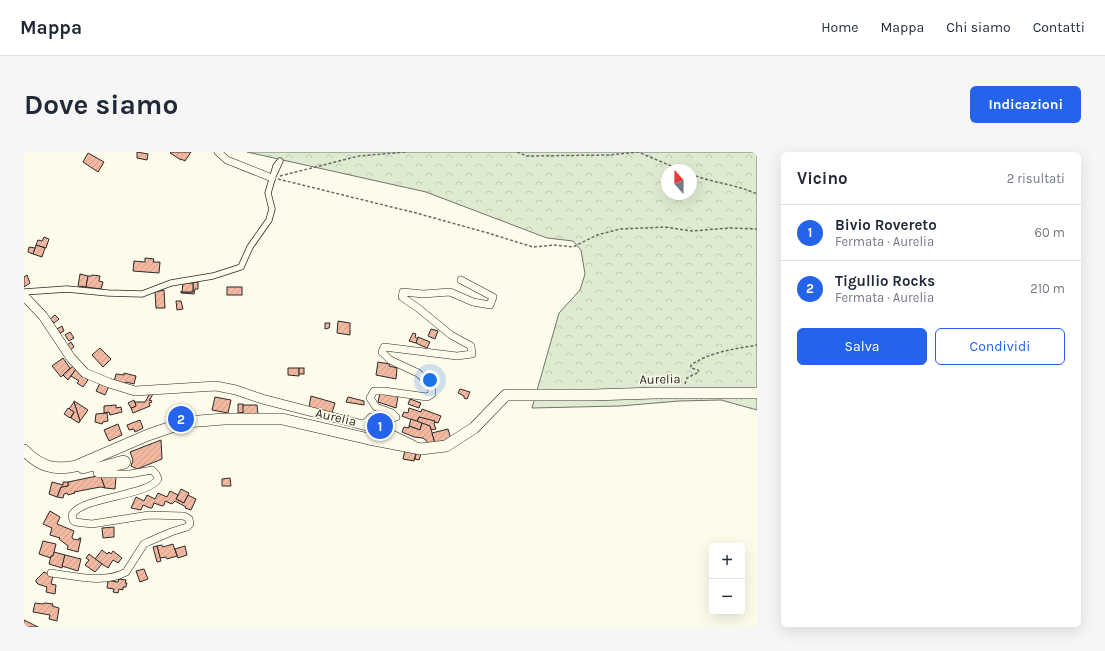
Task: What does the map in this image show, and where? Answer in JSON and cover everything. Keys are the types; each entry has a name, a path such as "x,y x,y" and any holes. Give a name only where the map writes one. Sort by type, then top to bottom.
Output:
{"main road":[{"name":"Aurelia","path":"24,450 32,459 52,468 65,469 76,466 148,435 186,422 224,419 282,419 421,449 446,446 474,428 506,396 592,396 655,393 757,393"}],"street":[{"path":"24,292 67,289 108,293 142,294 171,283 213,276 241,267 250,247 270,220 272,209 268,193 272,178 227,160 218,152"},
{"path":"363,425 371,417 384,420 396,417 392,413 376,407 370,398 374,391 427,397 432,394 431,385 427,381 418,373 390,360 382,352 384,348 458,356 472,354 471,346 452,335 402,297 403,292 424,294 450,292 473,302 490,305 493,297 461,280"},
{"path":"24,296 43,316 71,358 85,373 109,383 135,391 216,386 236,390 262,399 386,432 421,449"},
{"path":"51,573 86,578 101,578 122,574 126,572 148,542 170,532 187,527 190,524 189,519 184,516 149,515 92,524 75,522 72,515 76,509 144,488 153,484 158,478 152,470 130,474 97,473 97,471 125,465 127,462 123,459 83,470 76,466"}],"path":[{"path":"272,178 359,156 406,152"},
{"path":"517,152 527,156 610,155 638,152 667,164"},
{"path":"697,177 705,180 748,190 757,194"},
{"path":"272,178 416,213 533,247 554,245 573,247 597,234 620,228 665,227 692,231 730,228 757,229"},
{"path":"696,393 685,385 687,378 699,372 698,370 691,368 691,365 717,353 757,345"}],"green space":[{"path":"247,152 757,152 757,410 721,400 679,401 620,406 532,408 559,313 580,290 585,274 581,250 573,241 547,238 426,192"}],"building":[{"path":"137,152 148,154 147,160 137,158"},
{"path":"191,152 185,161 170,153"},
{"path":"88,153 104,162 98,172 83,162"},
{"path":"44,237 49,239 46,248 36,245 38,240 42,241"},
{"path":"36,245 45,248 42,257 33,254"},
{"path":"29,247 35,248 33,254 28,252"},
{"path":"145,258 154,259 153,262 160,262 159,273 133,271 134,261 145,262"},
{"path":"80,274 88,276 86,287 78,286"},
{"path":"27,275 30,283 24,287 24,277"},
{"path":"88,276 100,276 99,281 103,282 101,289 86,287"},
{"path":"193,282 198,282 198,289 195,289 194,294 181,293 181,291 193,292"},
{"path":"183,283 193,283 193,292 182,292"},
{"path":"227,287 242,287 242,295 227,295"},
{"path":"164,290 165,308 156,308 155,292"},
{"path":"176,301 181,301 183,309 177,310"},
{"path":"55,315 59,319 54,323 50,319"},
{"path":"338,321 350,323 350,335 337,333"},
{"path":"325,323 330,323 329,328 325,329"},
{"path":"62,326 64,331 60,333 57,329"},
{"path":"431,329 438,331 435,339 428,336"},
{"path":"70,332 74,338 69,341 65,335"},
{"path":"413,333 416,334 415,337 418,339 416,343 409,341"},
{"path":"418,337 430,342 427,348 416,343"},
{"path":"71,342 74,347 70,350 67,345"},
{"path":"100,348 111,359 103,367 92,355"},
{"path":"63,358 70,368 61,377 52,366"},
{"path":"378,362 390,364 389,366 397,368 396,379 376,375"},
{"path":"73,366 76,369 68,380 63,375"},
{"path":"288,368 299,368 299,376 288,375"},
{"path":"299,368 304,368 304,374 299,374"},
{"path":"76,369 88,380 83,387 77,383 79,381 71,376"},
{"path":"124,373 136,376 134,384 126,382 125,386 114,382 116,374 124,375"},
{"path":"100,383 109,386 105,395 96,391"},
{"path":"460,389 470,392 467,399 458,393"},
{"path":"380,393 398,396 396,408 378,402"},
{"path":"153,394 149,401 151,400 152,402 149,403 150,406 133,413 131,408 136,406 135,402 145,402 149,395"},
{"path":"311,396 335,403 332,413 309,407"},
{"path":"215,397 231,400 228,413 212,410"},
{"path":"348,397 364,401 364,405 346,402"},
{"path":"410,399 421,403 419,408 408,404"},
{"path":"134,400 136,406 131,408 128,403"},
{"path":"74,402 88,410 80,421"},
{"path":"74,402 80,421 79,423 71,418 74,412 69,409"},
{"path":"238,404 243,404 244,412 238,413"},
{"path":"116,405 116,408 121,407 122,412 110,415 109,412 104,413 104,406"},
{"path":"243,405 257,405 258,415 243,415"},
{"path":"68,408 74,412 70,418 64,414"},
{"path":"409,408 421,412 422,409 441,416 438,423 419,417 417,422 402,416 404,412 408,413"},
{"path":"107,413 108,421 103,422 102,424 95,422 96,414"},
{"path":"419,417 435,421 434,424 436,429 431,430 430,426 417,422"},
{"path":"411,419 422,423 420,430 409,426"},
{"path":"140,420 143,428 135,432 134,429 129,430 127,425"},
{"path":"422,423 430,426 435,443 429,443 423,438 414,437 402,432 404,427 409,428 409,426 420,430"},
{"path":"118,424 122,435 109,441 104,430"},
{"path":"448,429 451,439 435,443 432,433"},
{"path":"161,440 162,459 137,469 131,466 133,460 130,452"},
{"path":"405,450 416,453 414,461 403,459"},
{"path":"416,453 421,454 419,460 415,459"},
{"path":"97,476 101,477 105,488 95,488 74,492 75,493 68,495 67,493 64,494 63,498 57,497 61,487 68,486 68,482"},
{"path":"101,477 116,477 115,489 105,488"},
{"path":"230,478 231,486 222,486 222,479"},
{"path":"52,482 63,485 63,482 68,482 68,486 61,487 57,497 49,494"},
{"path":"181,489 189,493 184,503 176,499"},
{"path":"170,491 178,495 176,499 184,503 188,495 196,499 191,510 175,501 172,504 165,501 164,505 162,506 154,503 152,508 143,505 141,510 131,508 136,497 144,501 147,495 155,499 158,493 167,497"},
{"path":"50,511 60,517 57,524 74,531 72,537 73,539 79,540 79,538 81,538 78,552 67,549 68,546 59,539 60,538 50,535 52,528 43,524"},
{"path":"114,527 114,537 103,538 102,528"},
{"path":"43,541 56,544 53,556 51,556 51,558 39,554"},
{"path":"173,544 177,556 167,559 166,557 160,558 157,546 162,545 163,547"},
{"path":"157,546 161,561 157,562 153,547"},
{"path":"185,546 187,555 178,558 175,549"},
{"path":"102,550 107,554 109,552 111,554 113,551 122,558 118,563 113,560 108,568 95,559"},
{"path":"54,552 65,555 62,568 49,564 51,556 53,556"},
{"path":"89,554 102,564 95,572 85,565 89,560 86,558"},
{"path":"65,555 81,559 78,571 62,566"},
{"path":"144,569 148,579 140,582 136,571"},
{"path":"44,572 53,576 51,584 56,585 55,594 46,592 47,587 36,582 36,580"},
{"path":"112,578 111,581 118,582 119,579 126,580 126,587 123,587 123,590 119,589 118,593 113,592 114,589 107,588 108,581"},
{"path":"35,603 53,604 52,606 59,608 57,621 49,619 50,615 33,612"},
{"path":"24,620 38,627 24,627"}],"place":[{"name":"Tigullio Rocks","path":"181,419"},
{"name":"Bivio Rovereto","path":"380,426"}]}
